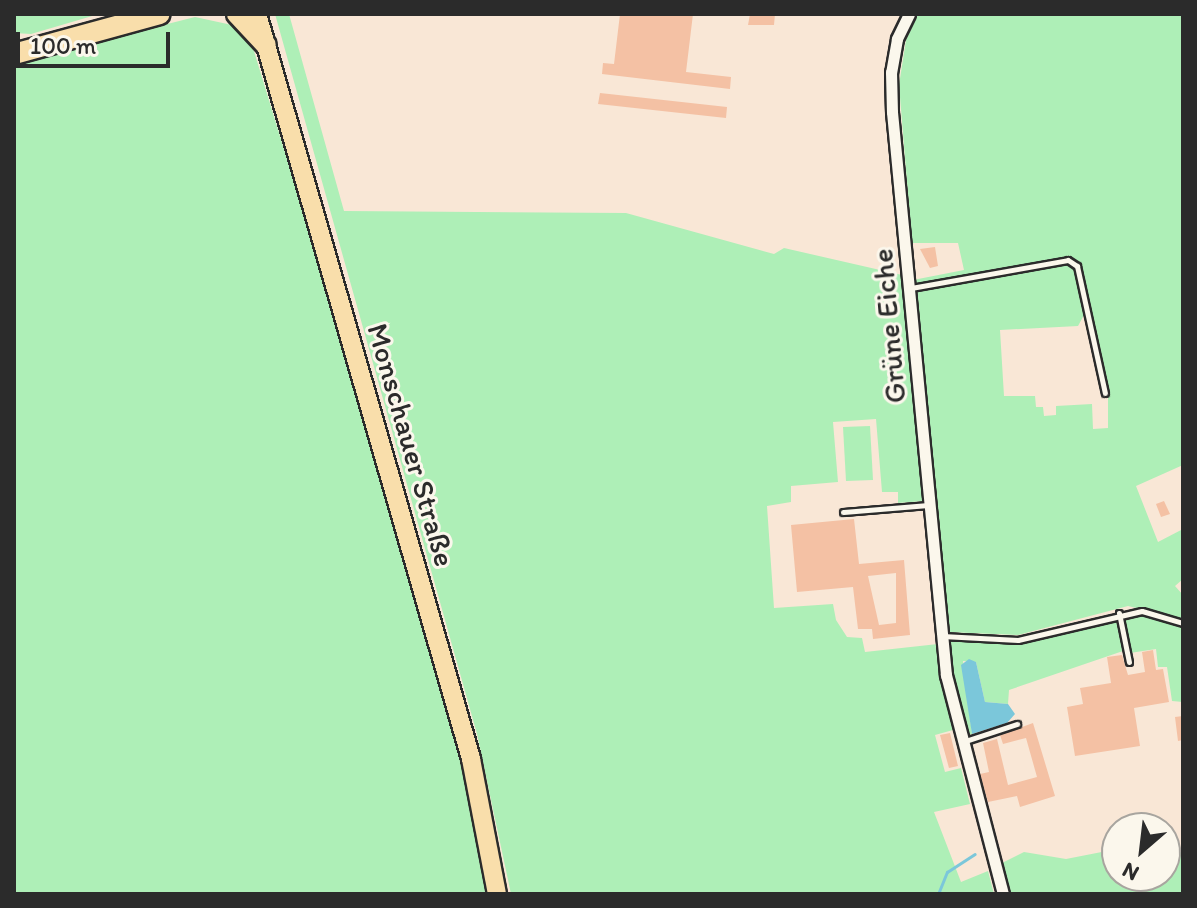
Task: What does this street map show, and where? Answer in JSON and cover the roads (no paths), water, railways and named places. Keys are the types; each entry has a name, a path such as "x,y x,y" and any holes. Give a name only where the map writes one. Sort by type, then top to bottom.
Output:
{"highway":[{"path":"14,41 57,35 130,14"},
{"path":"14,54 160,14"},
{"path":"237,14 266,45"}],"main road":[{"name":"Monschauer Straße","path":"257,14 471,759 497,894"}],"street":[{"name":"Grüne Eiche","path":"909,14 897,39 891,72 942,636 962,743 1003,894"}],"lane":[{"path":"910,289 1068,260 1077,266 1105,393"},
{"path":"843,512 930,505"},
{"path":"942,636 1018,640 1119,613 1155,612 1183,623"},
{"path":"1119,613 1129,662"},
{"path":"962,743 1017,724"}],"water":[{"path":"969,659 976,662 985,702 1008,704 1015,714 1007,723 972,734 961,665"}],"waterway":[{"path":"938,894 947,872 975,854"}]}
